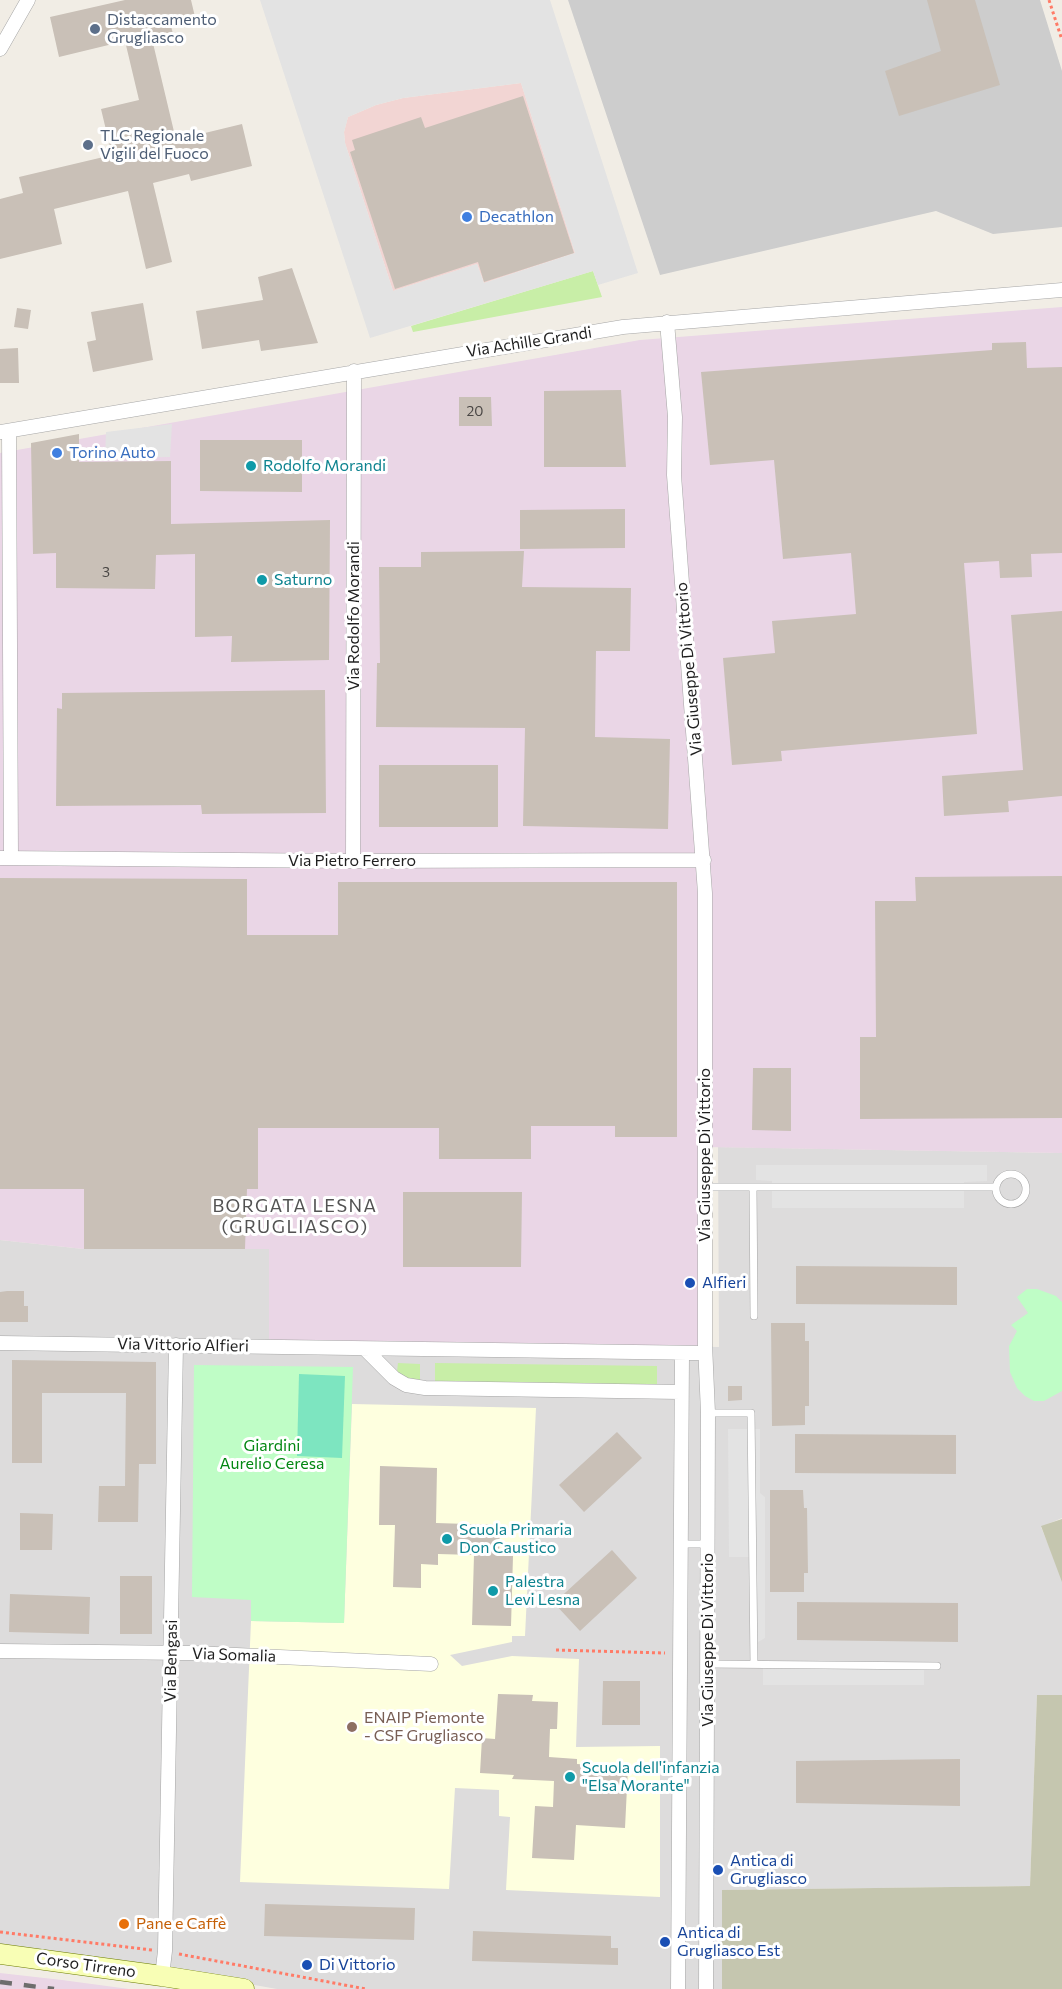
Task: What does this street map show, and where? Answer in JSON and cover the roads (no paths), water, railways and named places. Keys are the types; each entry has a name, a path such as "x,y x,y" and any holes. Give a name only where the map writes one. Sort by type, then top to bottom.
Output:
{"street":[{"path":"0,49 28,0"},
{"name":"Via Achille Grandi","path":"5,432 354,371 667,321 1062,290"},
{"name":"Via Giuseppe Di Vittorio","path":"667,321 675,417 674,475 704,860 705,1353 708,1413 706,1989"},
{"name":"Via Rodolfo Morandi","path":"353,861 354,371"},
{"path":"5,432 5,858"},
{"name":"Via Pietro Ferrero","path":"5,858 353,861 704,860"},
{"name":"Via Vittorio Alfieri","path":"0,1343 705,1353"},
{"name":"Via Bengasi","path":"162,1976 165,1951 176,1345"},
{"path":"365,1348 394,1378 406,1385 425,1388 680,1392"},
{"name":"Via Giuseppe Di Vittorio","path":"675,1988 682,1353"},
{"name":"Via Somalia","path":"0,1651 171,1653 431,1664"},
{"name":"Corso Tirreno","path":"0,1954 244,1989"}],"lane":[{"path":"1008,1173 1014,1174 1022,1178 1026,1192 1020,1201 1011,1204 998,1197 996,1187 1000,1178 1008,1173"},
{"path":"705,1187 996,1187"},
{"path":"753,1187 754,1316"},
{"path":"708,1413 751,1413 754,1664"},
{"path":"681,1544 708,1544"},
{"path":"708,1664 937,1665"}],"railway":[{"path":"0,1982 54,1989"}],"place":[{"name":"Distaccamento Grugliasco","path":"95,29"},
{"name":"TLC Regionale Vigili del Fuoco","path":"88,145"},
{"name":"Decathlon","path":"467,217"},
{"name":"Torino Auto","path":"57,453"},
{"name":"Rodolfo Morandi","path":"251,466"},
{"name":"Saturno","path":"262,580"},
{"name":"Alfieri","path":"690,1283"},
{"name":"Scuola Primaria Don Caustico","path":"447,1539"},
{"name":"Palestra Levi Lesna","path":"493,1591"},
{"name":"ENAIP Piemonte - CSF Grugliasco","path":"352,1727"},
{"name":"Scuola dell'infanzia \"Elsa Morante\"","path":"570,1777"},
{"name":"Antica di Grugliasco","path":"718,1870"},
{"name":"Pane e Caffè","path":"124,1924"},
{"name":"Antica di Grugliasco Est","path":"665,1942"},
{"name":"Di Vittorio","path":"307,1965"}],"district":[{"name":"BORGATA LESNA (GRUGLIASCO)","path":"295,1216"}],"park label":[{"name":"Giardini Aurelio Ceresa","path":"272,1455"}]}
